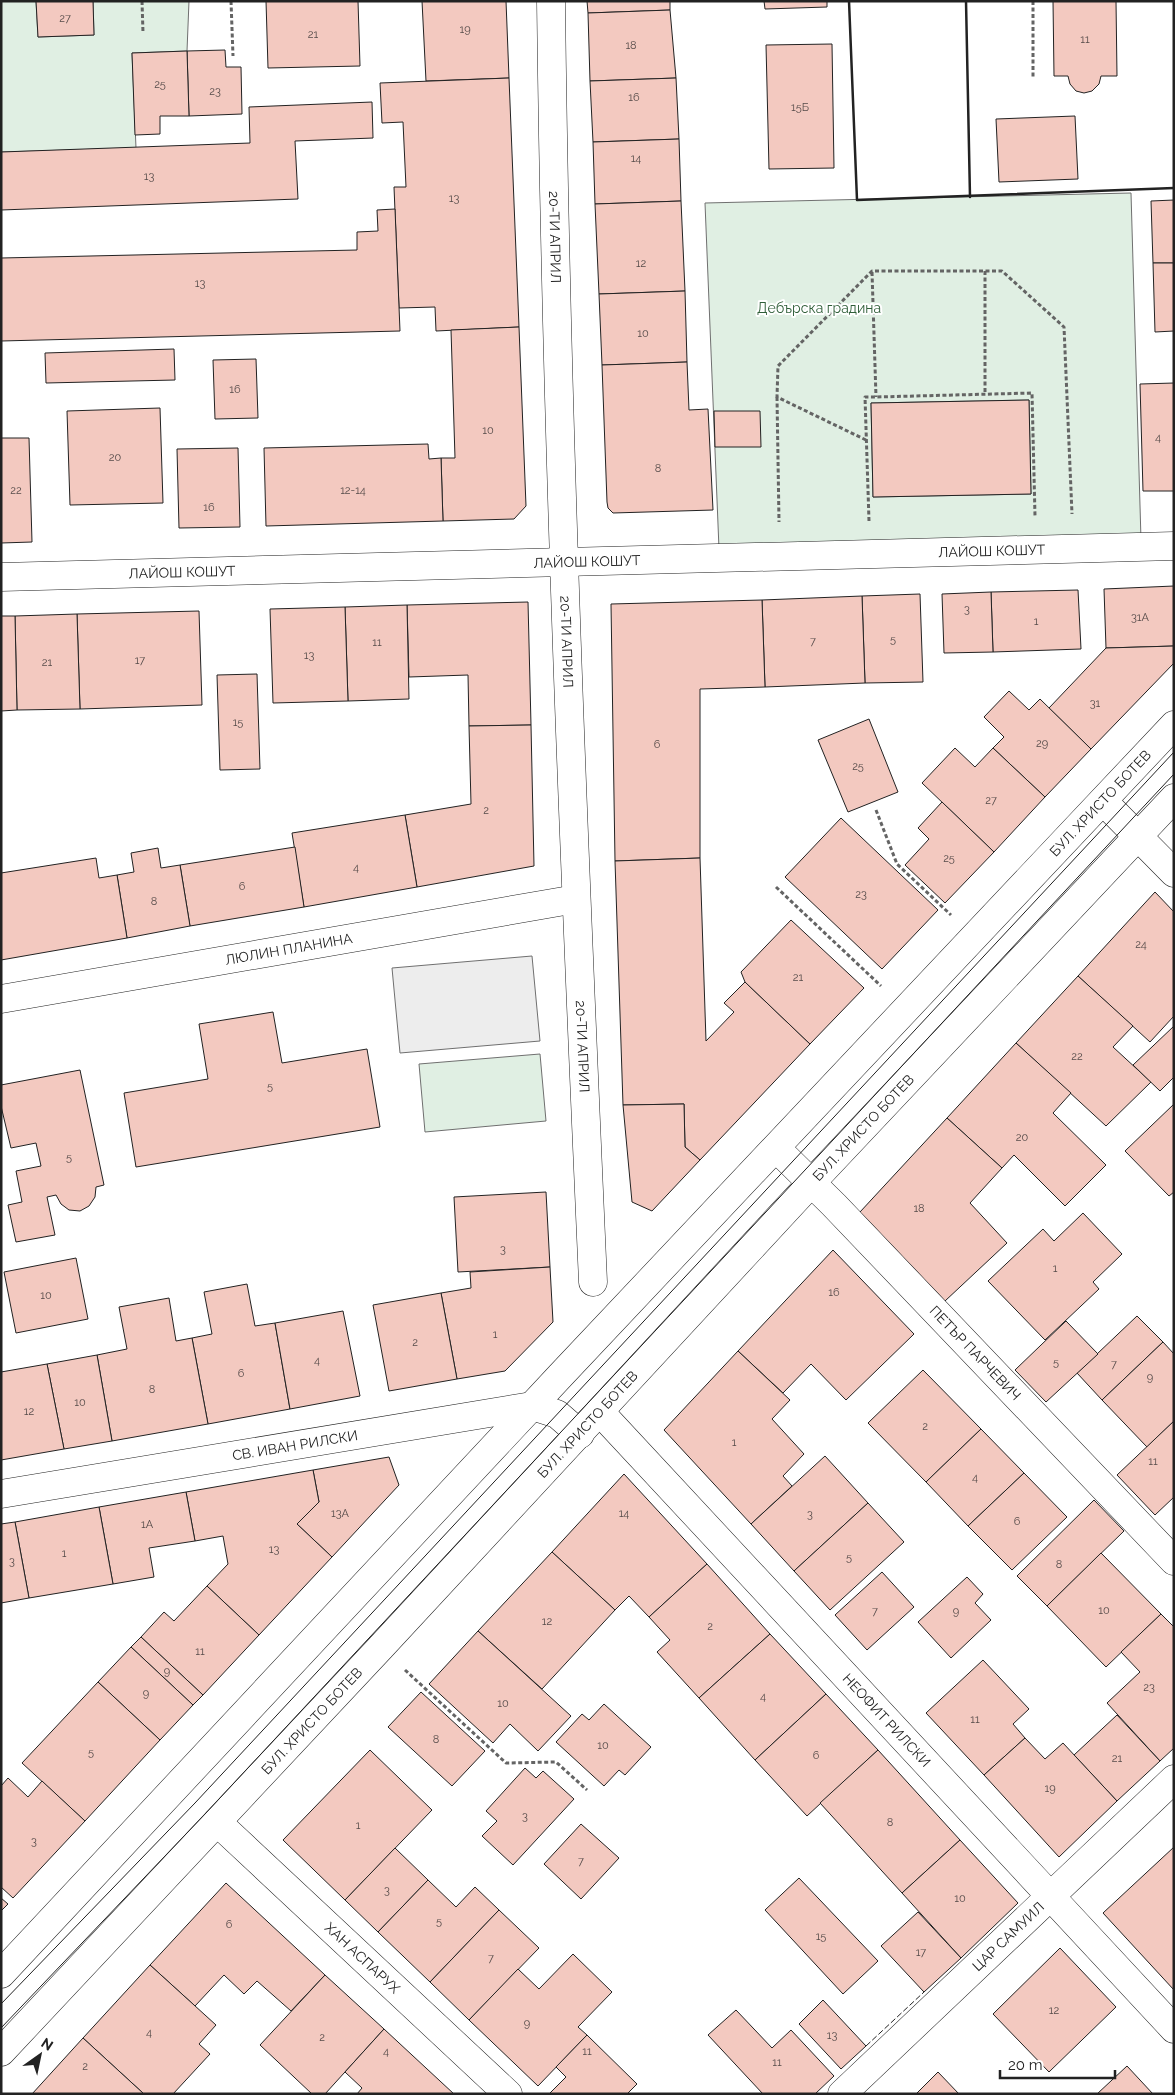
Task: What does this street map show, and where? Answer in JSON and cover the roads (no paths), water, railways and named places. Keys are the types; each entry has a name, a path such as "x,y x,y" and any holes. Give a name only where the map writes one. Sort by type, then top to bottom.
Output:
{"street":[{"name":"20-ТИ АПРИЛ","path":"551,1 552,136 564,561 576,899 593,1282"},
{"name":"ЛАЙОШ КОШУТ","path":"1,577 1174,546"},
{"name":"БУЛ. ХРИСТО БОТЕВ","path":"1,1974 532,1406 1174,725"},
{"name":"БУЛ. ХРИСТО БОТЕВ","path":"1,2052 580,1434 812,1182 1174,798"},
{"path":"1103,801 1174,873"},
{"name":"ЛЮЛИН ПЛАНИНА","path":"1,999 576,899"},
{"name":"ПЕТЪР ПАРЧЕВИЧ","path":"776,1148 812,1182 1174,1561"},
{"name":"СВ. ИВАН РИЛСКИ","path":"1,1494 532,1406 557,1414 580,1434"},
{"name":"НЕОФИТ РИЛСКИ","path":"600,1412 1174,2029"},
{"name":"ЦАР САМУИЛ","path":"842,2094 1174,1778"},
{"name":"ХАН АСПАРУХ","path":"217,1822 508,2094"}],"tram line":[{"path":"1,2004 195,1803 1174,752"},
{"path":"1,2028 206,1813 1174,774"}],"park label":[{"name":"Дебърска градина","path":"819,308"}]}
